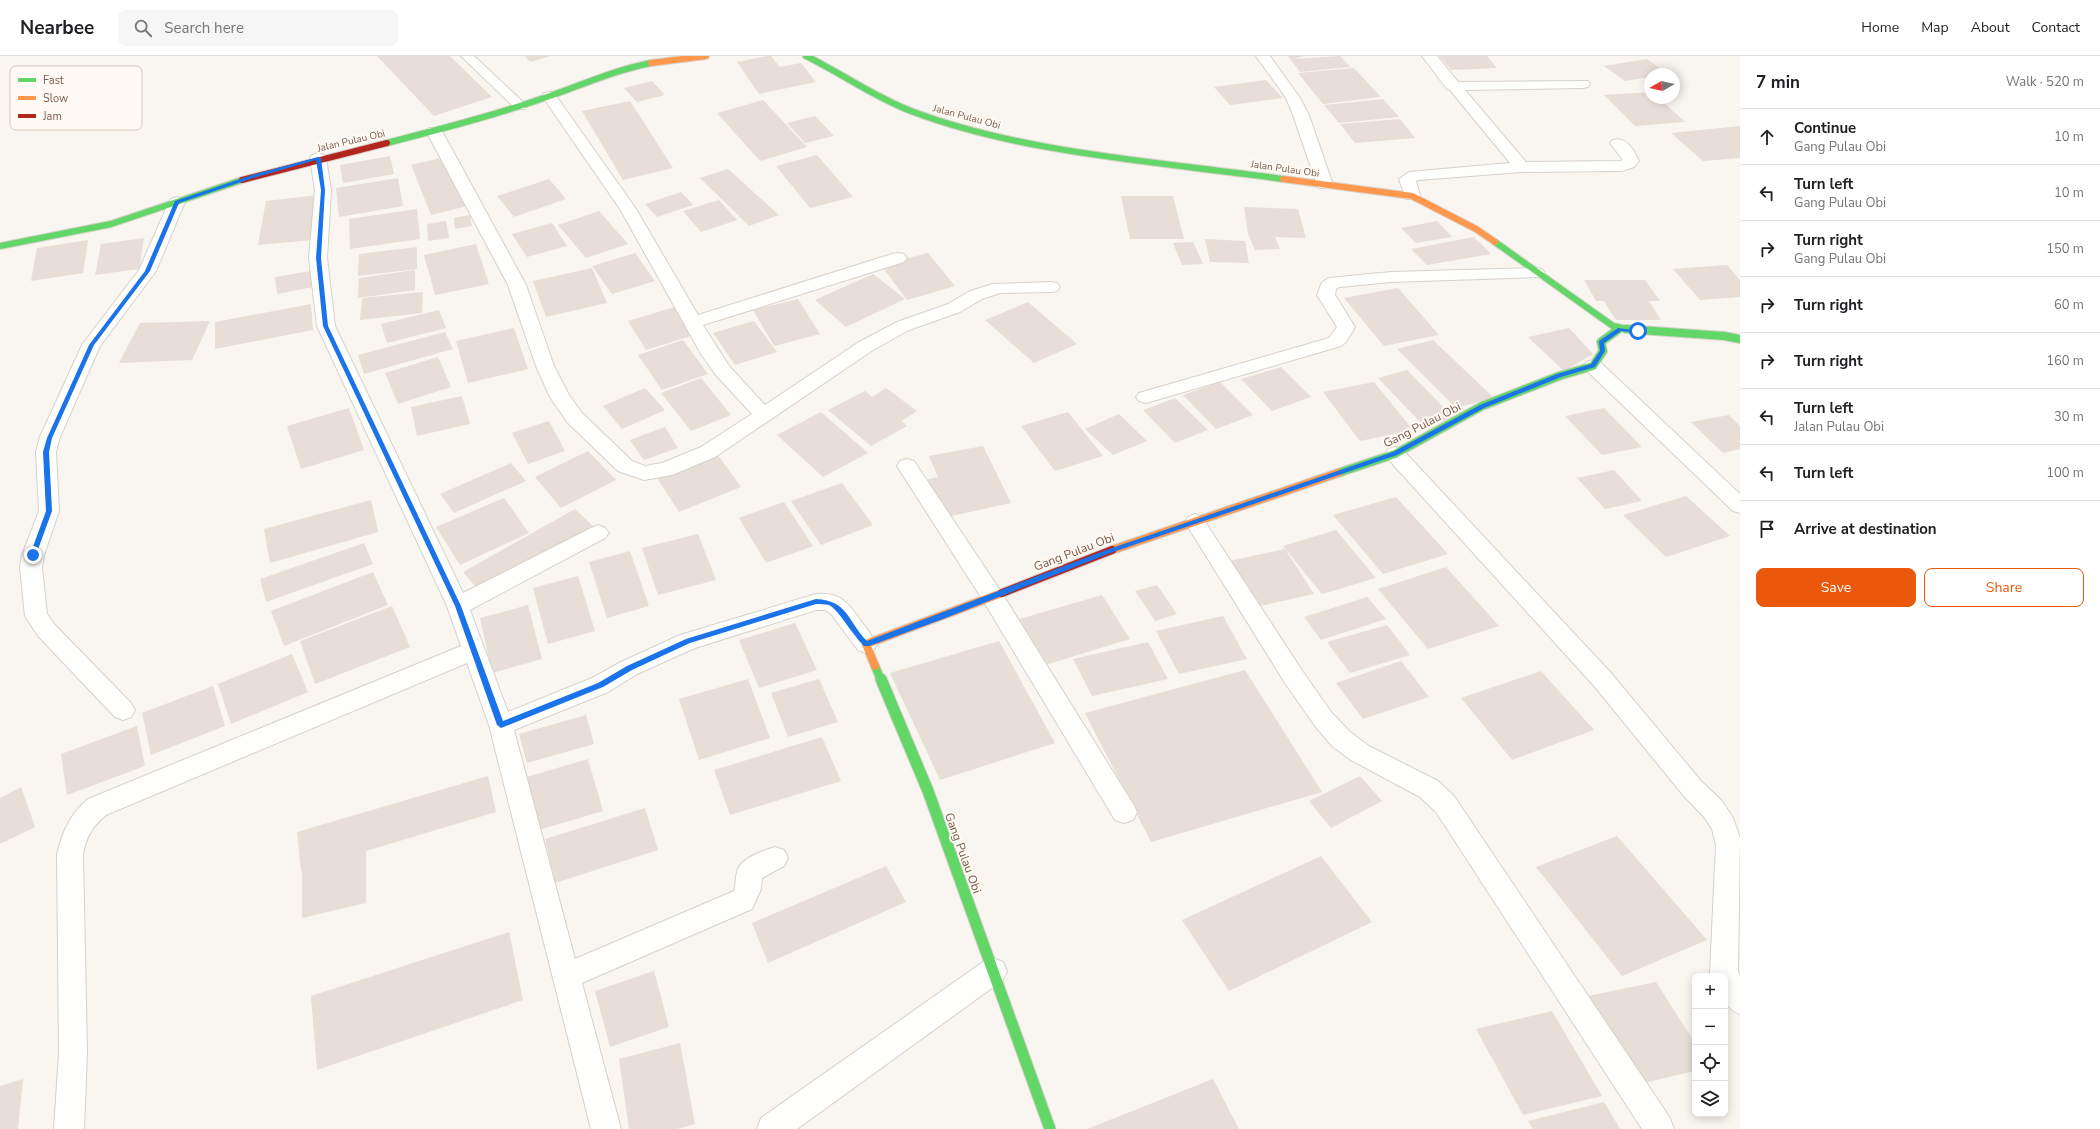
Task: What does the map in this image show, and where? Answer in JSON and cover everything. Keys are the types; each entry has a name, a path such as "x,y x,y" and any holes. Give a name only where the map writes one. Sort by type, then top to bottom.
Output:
{"street":[{"name":"Jalan Pulau Obi","path":"0,246 111,224 251,177 318,158 434,131 520,106 616,70 669,58 706,56"},
{"name":"Jalan Pulau Obi","path":"806,56 823,63 886,98 922,115 971,131 1080,152 1325,185 1363,188 1412,196 1476,229 1606,323 1620,329 1724,336 1740,339"},
{"path":"1263,56 1293,98 1301,115 1325,185"},
{"path":"1429,56 1452,86 1522,167"},
{"path":"1452,86 1583,84"},
{"path":"549,96 628,210 722,370 763,414"},
{"path":"434,131 517,285 545,366 560,396 575,418 625,466 644,473 665,470 708,452 866,346 903,326 954,308 976,295 1000,288 1051,287"},
{"path":"1412,196 1407,180 1414,175 1522,167 1622,166 1631,161 1628,154 1618,143"},
{"path":"318,158 323,190 318,258 326,326 458,606 501,725 606,1129"},
{"path":"123,710 46,630 36,616 31,568 33,555 49,511 46,452 50,438 92,345 147,271 176,202"},
{"path":"693,322 898,258"},
{"path":"1146,396 1335,342 1340,338 1346,327 1326,295 1328,286 1335,282 1392,277 1536,273"},
{"path":"1620,329 1601,342 1603,351 1593,366 1740,506"},
{"name":"Gang Pulau Obi","path":"1050,1129 928,791 866,644 941,617 1111,550 1395,454 1482,406 1559,376 1593,366"},
{"path":"1395,454 1603,680 1692,788 1713,809 1724,826 1729,845 1724,973 1740,1001"},
{"path":"907,466 992,596 1124,812"},
{"path":"1195,522 1293,676 1323,719 1341,739 1360,753 1429,789 1445,804 1659,1129"},
{"path":"458,606 598,533"},
{"path":"501,725 600,685 629,668 688,641 816,602 829,602 838,608 856,635 866,644"},
{"path":"69,1129 73,1052 70,855 73,836 83,818 97,807 473,651"},
{"path":"567,976 743,900 748,889 750,871 775,858"},
{"path":"772,1129 993,971"}],"lane":[{"path":"467,56 520,106"}],"building":[{"path":"377,56 450,56 492,97 434,116"},
{"path":"525,56 551,56 530,62"},
{"path":"771,56 780,67 801,63 816,82 759,94 737,62"},
{"path":"1288,56 1304,56 1294,59 1340,56 1350,67 1300,72"},
{"path":"1439,56 1487,56 1497,68 1451,70"},
{"path":"1647,59 1660,68 1644,68 1644,78 1625,81 1604,66"},
{"path":"1354,68 1381,97 1323,104 1298,73"},
{"path":"1266,80 1283,98 1230,105 1214,87"},
{"path":"652,81 665,95 637,102 624,88"},
{"path":"1644,92 1644,104 1666,104 1685,122 1635,126 1604,95"},
{"path":"1383,99 1399,117 1339,123 1324,105"},
{"path":"763,100 807,147 760,161 717,113"},
{"path":"630,101 673,168 623,180 582,111"},
{"path":"815,116 834,136 805,143 787,123"},
{"path":"1400,119 1415,138 1355,143 1340,124"},
{"path":"1740,126 1740,158 1703,161 1671,133"},
{"path":"817,155 853,197 810,208 776,166"},
{"path":"390,156 394,174 343,183 340,165"},
{"path":"445,157 467,206 431,215 411,165"},
{"path":"728,169 779,215 749,226 700,178"},
{"path":"398,178 403,206 339,217 336,188"},
{"path":"549,179 566,199 514,217 497,196"},
{"path":"681,192 693,205 657,217 645,204"},
{"path":"319,195 313,240 258,245 266,201"},
{"path":"1121,196 1173,196 1184,239 1130,239"},
{"path":"719,200 737,220 701,232 683,211"},
{"path":"1244,207 1298,209 1306,238 1275,237 1280,249 1255,250 1248,234"},
{"path":"417,209 420,239 350,249 349,219"},
{"path":"599,211 628,244 586,258 558,225"},
{"path":"470,215 472,226 455,229 454,218"},
{"path":"446,221 449,238 428,241 427,224"},
{"path":"1437,221 1452,237 1416,243 1401,228"},
{"path":"552,223 567,246 527,257 512,234"},
{"path":"1474,237 1491,254 1427,265 1411,249"},
{"path":"144,238 139,269 95,275 101,244"},
{"path":"1205,239 1245,241 1249,263 1210,262"},
{"path":"88,240 83,273 31,281 37,248"},
{"path":"1193,242 1203,264 1182,265 1173,243"},
{"path":"476,244 489,284 435,295 424,255"},
{"path":"417,247 417,269 358,276 359,254"},
{"path":"635,253 655,281 612,294 592,266"},
{"path":"928,253 955,286 907,300 881,265"},
{"path":"1727,265 1740,280 1740,297 1700,300 1673,269"},
{"path":"592,268 607,303 546,317 533,281"},
{"path":"415,270 415,290 358,298 359,278"},
{"path":"311,271 313,287 277,294 275,277"},
{"path":"873,274 905,299 846,327 815,300"},
{"path":"1584,280 1645,280 1660,301 1649,301 1661,320 1616,320 1604,301 1596,301"},
{"path":"1398,288 1439,335 1384,346 1344,298"},
{"path":"423,292 422,313 360,320 362,298"},
{"path":"798,299 820,334 774,346 753,310"},
{"path":"1028,302 1077,344 1034,363 985,320"},
{"path":"311,304 313,330 215,349 215,322"},
{"path":"675,307 694,335 646,350 628,321"},
{"path":"439,310 446,328 387,343 381,324"},
{"path":"210,321 192,360 119,363 140,323"},
{"path":"754,321 777,352 735,365 713,333"},
{"path":"514,328 528,369 468,383 456,341"},
{"path":"1569,328 1593,354 1564,371 1528,337"},
{"path":"445,332 453,349 364,374 358,355"},
{"path":"683,340 708,374 662,390 638,355"},
{"path":"1433,340 1494,398 1456,408 1397,349"},
{"path":"438,357 451,387 398,404 385,373"},
{"path":"1281,367 1311,397 1272,411 1241,379"},
{"path":"1407,370 1454,418 1424,426 1378,378"},
{"path":"701,378 731,415 691,431 661,393"},
{"path":"1220,382 1253,415 1216,429 1183,395"},
{"path":"1374,382 1413,430 1360,441 1323,392"},
{"path":"645,388 665,410 622,429 603,406"},
{"path":"886,388 917,411 902,421 907,426 871,446 828,410 865,391 872,397"},
{"path":"462,396 470,424 417,436 411,407"},
{"path":"1175,398 1208,430 1175,443 1143,410"},
{"path":"349,408 364,450 301,469 287,426"},
{"path":"1604,408 1642,447 1602,455 1565,416"},
{"path":"821,412 868,453 823,477 777,435"},
{"path":"1068,412 1103,456 1055,471 1021,426"},
{"path":"1119,414 1147,441 1113,455 1085,429"},
{"path":"1729,415 1740,426 1740,449 1723,453 1691,422"},
{"path":"549,421 565,451 528,464 512,433"},
{"path":"665,427 678,448 644,460 630,440"},
{"path":"983,446 1011,503 942,518 925,480 938,477 929,456"},
{"path":"588,451 616,480 561,508 535,477"},
{"path":"717,454 741,487 679,512 657,478"},
{"path":"511,463 526,481 454,513 440,494"},
{"path":"1614,470 1642,501 1605,509 1577,478"},
{"path":"842,483 873,525 821,545 791,501"},
{"path":"1686,496 1730,536 1666,557 1623,515"},
{"path":"1396,497 1448,554 1383,574 1333,515"},
{"path":"504,498 529,533 460,565 436,527"},
{"path":"371,500 378,532 270,563 264,529"},
{"path":"784,502 813,546 766,563 739,518"},
{"path":"575,509 596,529 482,594 463,572"},
{"path":"1336,530 1376,578 1322,594 1283,546"},
{"path":"698,534 716,580 658,595 642,548"},
{"path":"364,543 373,564 266,602 260,579"},
{"path":"1285,549 1314,594 1256,607 1229,561"},
{"path":"630,551 649,606 607,618 589,562"},
{"path":"1446,567 1499,626 1428,649 1378,589"},
{"path":"373,572 388,605 284,646 271,611"},
{"path":"578,576 595,631 548,644 533,588"},
{"path":"1157,585 1177,614 1155,621 1135,591"},
{"path":"1102,595 1130,639 1042,666 1016,620"},
{"path":"1367,597 1386,619 1321,640 1304,617"},
{"path":"528,605 542,659 492,673 480,618"},
{"path":"392,606 410,647 315,684 300,641"},
{"path":"1223,616 1247,659 1179,674 1156,631"},
{"path":"795,623 817,670 759,688 739,640"},
{"path":"1387,625 1410,655 1350,673 1327,642"},
{"path":"999,641 1055,743 940,780 890,673"},
{"path":"1148,642 1168,679 1092,696 1073,659"},
{"path":"292,654 308,692 231,724 218,684"},
{"path":"1401,661 1429,697 1363,719 1336,683"},
{"path":"1245,670 1322,792 1151,842 1085,713"},
{"path":"1541,671 1594,730 1512,760 1461,698"},
{"path":"748,679 770,738 699,760 679,699"},
{"path":"819,679 838,722 788,737 771,693"},
{"path":"213,686 225,726 151,755 142,713"},
{"path":"586,715 594,744 527,763 519,734"},
{"path":"137,726 145,766 67,795 61,754"},
{"path":"822,737 841,781 730,815 714,770"},
{"path":"588,759 603,811 539,830 527,777"},
{"path":"488,776 496,812 366,851 366,903 302,918 302,871 297,832"},
{"path":"1360,776 1382,801 1331,828 1309,801"},
{"path":"21,787 35,827 0,844 0,798"},
{"path":"645,808 658,850 555,883 545,839"},
{"path":"1617,836 1707,940 1622,976 1536,867"},
{"path":"1321,856 1372,922 1229,991 1182,920"},
{"path":"886,866 906,902 768,963 752,923"},
{"path":"509,932 523,1000 317,1070 311,996"},
{"path":"654,971 669,1027 610,1047 595,991"},
{"path":"1656,982 1692,1038 1692,1072 1630,1086 1578,998"},
{"path":"1552,1011 1602,1096 1523,1115 1476,1029"},
{"path":"680,1043 695,1124 677,1129 629,1129 619,1059"},
{"path":"23,1079 18,1129 0,1129 0,1086"},
{"path":"1213,1079 1239,1129 1087,1129"},
{"path":"1604,1102 1620,1129 1533,1129 1528,1121"}],"traffic: fast":[{"path":"806,56 894,104 925,116 969,129 1058,148 1283,179"},
{"path":"387,143 447,127 547,97 624,69 651,63"},
{"path":"0,246 111,224 242,180"},
{"path":"1495,242 1613,326 1638,331 1724,336 1740,339"},
{"path":"1338,473 1395,454 1482,406 1559,376 1593,366 1603,351 1601,342 1619,329"},
{"path":"875,666 928,791 1050,1129"}],"traffic: slow":[{"path":"651,63 706,56"},
{"path":"1283,179 1412,196 1476,229 1495,242"},
{"path":"1112,550 1338,473"},
{"path":"875,666 866,644 1002,593"}],"traffic: jam":[{"path":"242,180 387,143"},
{"path":"1002,593 1112,550"}],"route":[{"path":"33,555 49,511 46,452 63,404 92,345 142,280 154,257 176,202 251,177 318,158 323,190 318,258 326,326 458,606 501,725 600,685 629,668 657,657 688,641 816,602 829,602 838,608 856,635 866,644 941,617 1111,550 1310,484 1395,454 1422,441 1482,406 1559,376 1593,366 1603,351 1601,342 1620,329 1638,331"}]}
